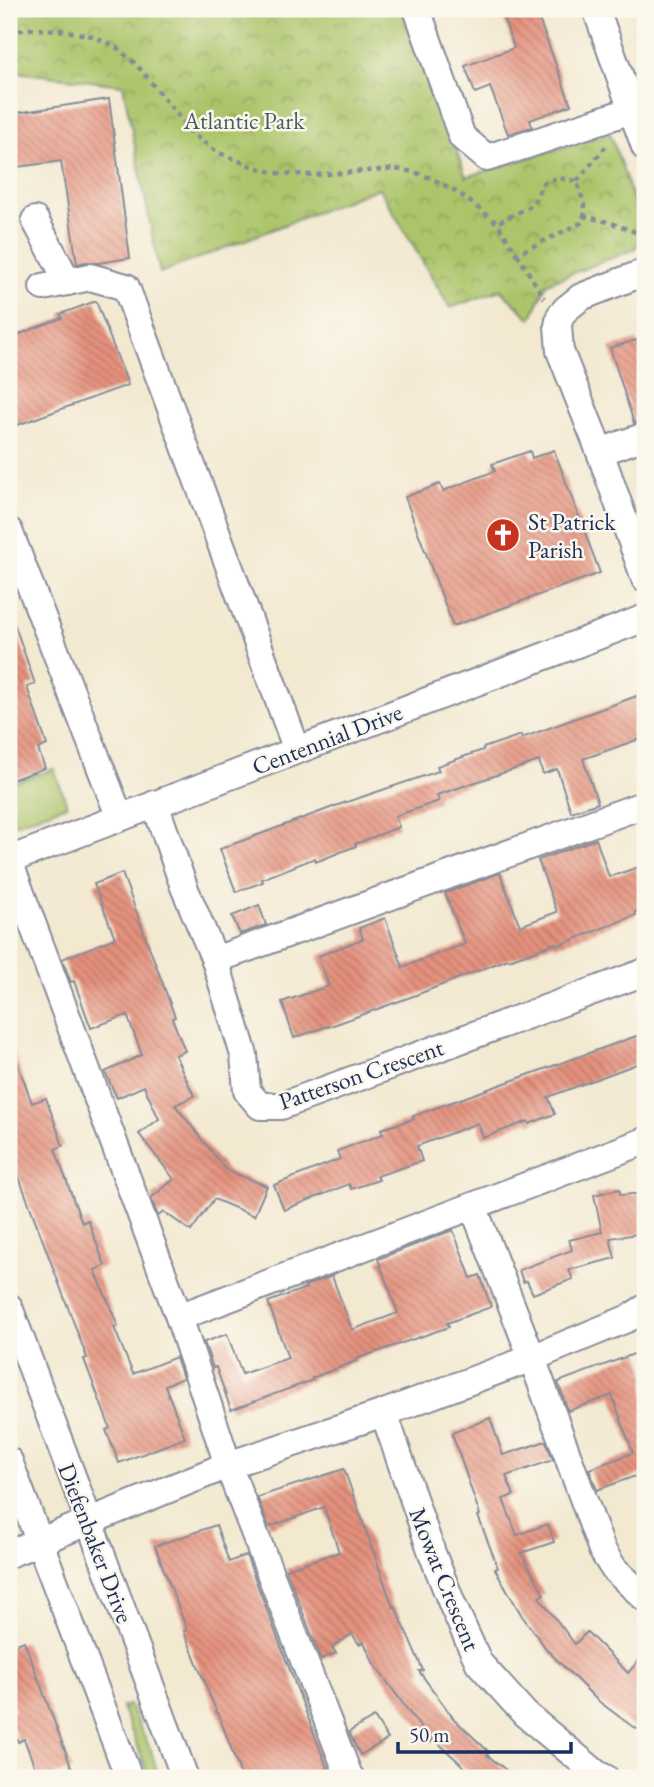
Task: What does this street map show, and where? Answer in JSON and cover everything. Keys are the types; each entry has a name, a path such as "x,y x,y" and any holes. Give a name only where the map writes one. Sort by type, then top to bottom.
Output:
{"street":[{"path":"418,9 462,137 487,158 632,110"},
{"path":"596,9 645,147"},
{"path":"35,220 55,284 90,277 126,287 297,750"},
{"path":"645,272 581,297 560,316 558,326 560,351 600,452 645,579"},
{"path":"600,452 645,436"},
{"path":"9,531 120,818"},
{"name":"Centennial Drive","path":"9,860 645,618"},
{"name":"Patterson Crescent","path":"155,804 184,887 215,960 244,1055 247,1091 260,1106 281,1106 645,972"},
{"path":"215,960 645,804"},
{"path":"9,860 178,1317 228,1465 351,1778"},
{"path":"178,1317 645,1141"},
{"path":"473,1206 603,1550 614,1569 645,1598"},
{"name":"Diefenbaker Drive","path":"9,1307 76,1528 185,1778"},
{"path":"9,1554 228,1465 384,1413 532,1358 629,1318 645,1308"},
{"name":"Mowat Crescent","path":"384,1413 432,1553 480,1663 525,1714 605,1778"},
{"path":"9,1461 129,1778"}],"path":[{"path":"9,32 30,29 60,30 92,36 116,47 136,64 194,135 217,152 251,166 276,173 313,175 394,169 431,178 459,193 497,223 544,299"},
{"path":"577,181 609,142"},
{"path":"497,223 533,205 543,183 558,178 577,181"},
{"path":"517,254 581,223 586,210 577,181"},
{"path":"583,216 638,233 645,242"}],"green space":[{"name":"Atlantic Park","path":"9,9 406,9 466,177 610,133 645,233 635,249 547,283 531,319 500,290 450,308 379,188 160,273 123,85 9,71"},
{"path":"54,769 67,805 9,826 9,784"},
{"path":"129,1705 151,1750 159,1778 150,1778 122,1707"}],"building":[{"path":"504,9 535,9 571,105 530,120 532,127 508,134 490,87 475,93 465,66 514,48 504,20 508,19"},
{"path":"109,99 130,258 77,264 61,161 9,168 9,114"},
{"path":"96,301 128,385 9,428 9,338 62,318 60,314"},
{"path":"636,340 645,369 645,421 634,423 610,348"},
{"name":"St Patrick Parish","path":"554,450 600,573 453,626 405,497 440,484 443,491 495,471 492,464 530,451 532,458"},
{"path":"12,617 35,684 27,687 47,745 38,749 45,768 9,781 9,618"},
{"path":"645,693 645,737 583,759 598,803 571,812 557,769 543,774 539,761 437,795 439,801 395,816 399,827 316,862 315,858 262,879 263,882 236,892 220,849 439,771 437,766 483,748 521,735 522,738"},
{"path":"596,839 609,877 645,865 645,909 635,912 636,915 557,946 556,943 508,959 294,1038 282,1002 329,986 318,956 363,939 359,928 385,918 403,967 465,944 445,893 500,873 520,926 557,912 538,860"},
{"path":"122,873 185,1051 175,1055 194,1096 175,1105 226,1170 267,1186 254,1216 214,1199 191,1231 164,1212 158,1216 151,1198 174,1179 139,1134 159,1119 144,1086 117,1098 105,1072 142,1055 127,1015 91,1028 74,981 71,982 62,959 115,938 94,884"},
{"path":"259,905 266,925 240,934 232,916"},
{"path":"645,1033 645,1061 548,1097 555,1114 483,1138 478,1123 417,1146 422,1161 377,1176 379,1180 351,1189 349,1184 284,1210 274,1185 340,1159 337,1151 383,1134 381,1129"},
{"path":"9,1045 32,1103 46,1098 63,1146 55,1149 82,1223 88,1220 105,1266 95,1270 118,1326 114,1327 133,1374 176,1357 183,1378 165,1385 185,1438 119,1463 106,1430 110,1428 84,1359 87,1358 14,1164 9,1166"},
{"path":"619,1189 621,1195 645,1193 645,1233 610,1238 615,1258 569,1270 573,1279 533,1294 527,1281 523,1282 519,1270 572,1250 569,1240 602,1232 594,1195"},
{"path":"453,1230 471,1278 480,1275 491,1307 447,1323 449,1327 356,1359 312,1378 313,1380 231,1410 204,1342 227,1334 242,1374 288,1358 268,1302 332,1276 352,1330 398,1313 378,1259"},
{"path":"639,1352 645,1370 645,1480 643,1481 641,1474 597,1490 589,1469 633,1453 612,1395 568,1411 558,1382"},
{"path":"490,1418 503,1455 546,1441 553,1460 506,1476 514,1495 503,1499 517,1535 548,1524 554,1542 521,1553 544,1594 539,1597 575,1644 587,1632 628,1673 645,1653 645,1733 597,1700 548,1651 522,1616 495,1569 498,1568 478,1516 480,1515 452,1433"},
{"path":"344,1469 393,1607 395,1606 423,1670 419,1671 454,1719 489,1752 487,1755 516,1778 476,1778 434,1739 431,1742 374,1664 364,1642 359,1644 352,1634 332,1647 336,1653 321,1659 286,1569 339,1552 324,1507 269,1527 257,1497"},
{"path":"216,1525 229,1562 246,1555 328,1770 304,1778 242,1778 184,1631 187,1630 155,1546"},
{"path":"24,1641 72,1769 48,1778 39,1778 24,1739 18,1742 9,1718 9,1713 14,1711 9,1696 9,1647"},
{"path":"374,1717 388,1739 360,1755 349,1732"}],"place":[{"name":"St Patrick Parish","path":"503,535"}]}
